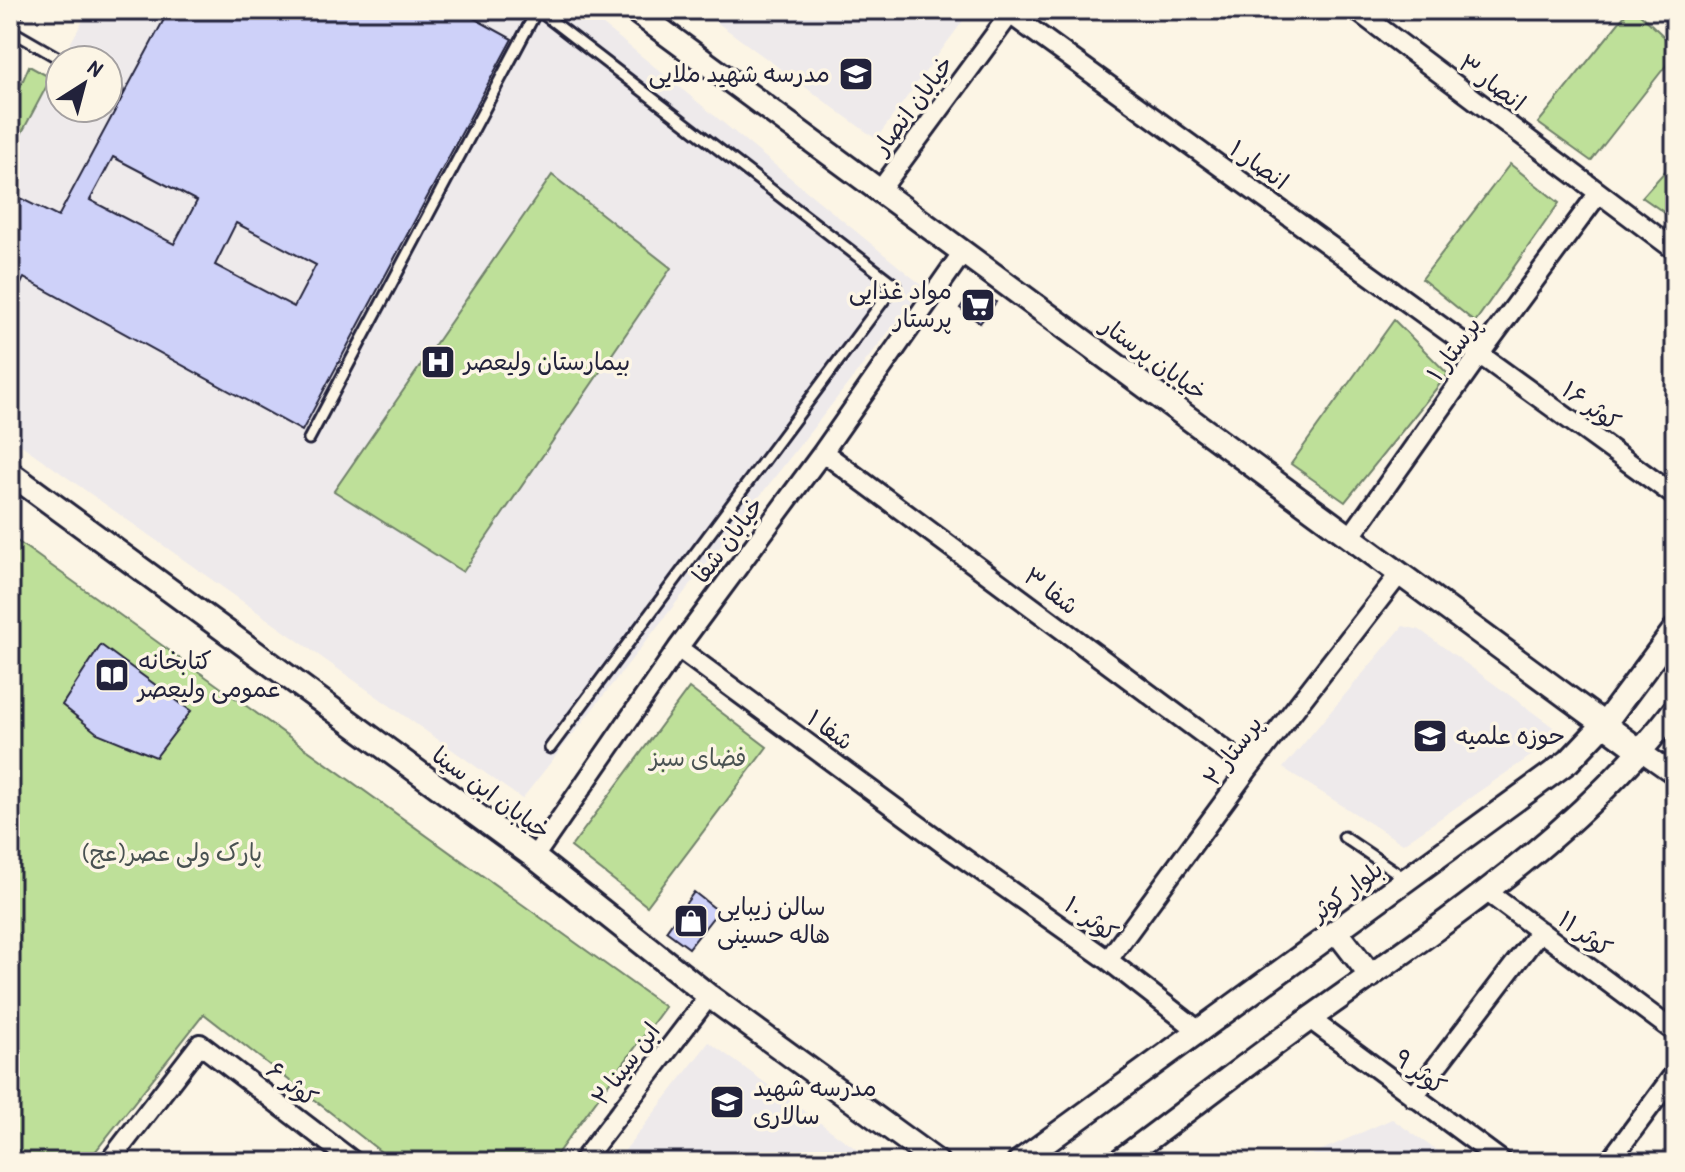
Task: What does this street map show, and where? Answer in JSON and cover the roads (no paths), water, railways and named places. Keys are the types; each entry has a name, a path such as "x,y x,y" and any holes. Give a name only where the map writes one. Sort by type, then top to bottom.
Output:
{"street":[{"name":"خیابان پرستار","path":"634,10 1642,752"},
{"name":"انصار ۳","path":"1356,10 1675,250"},
{"name":"خیابان انصار","path":"881,189 1012,12"},
{"name":"انصار ۱","path":"1012,12 1479,355"},
{"name":"پرستار ۱","path":"1351,536 1598,194"},
{"name":"خیابان شفا","path":"534,857 678,648 823,452 963,252"},
{"name":"کوثر ۱۶","path":"1479,355 1675,496"},
{"name":"شفا ۳","path":"823,452 1249,768"},
{"name":"خیابان ابن سینا","path":"10,473 534,857 709,996 937,1162"},
{"name":"پرستار ۲","path":"1108,960 1249,768 1400,573"},
{"name":"بلوار کوثر","path":"1019,1162 1569,761 1605,723 1675,629"},
{"name":"شفا ۱","path":"678,648 952,850"},
{"path":"1118,1162 1486,891 1600,796 1642,752 1675,709"},
{"path":"1642,752 1675,775"},
{"name":"کوثر ۱۰","path":"952,850 1108,960 1199,1031"},
{"name":"کوثر ۱۱","path":"1486,891 1675,1032"},
{"path":"1413,1097 1540,931"},
{"path":"1337,932 1371,976"},
{"name":"ابن سینا ۲","path":"582,1162 709,996"},
{"name":"کوثر ۹","path":"1310,1019 1503,1162"},
{"name":"کوثر ۶","path":"109,1162 200,1044 354,1162"},
{"path":"1609,1162 1675,1073"}],"lane":[{"path":"309,439 538,10 895,285 550,748"},
{"path":"10,30 44,50"},
{"path":"1344,837 1406,879"}],"place":[{"name":"مدرسه شهید ملایی","path":"856,74"},
{"name":"مواد غذایی پرستار","path":"978,305"},
{"name":"بیمارستان ولیعصر","path":"438,362"},
{"name":"کتابخانه عمومی ولیعصر","path":"112,675"},
{"name":"حوزه علمیه","path":"1430,736"},
{"name":"سالن زیبایی هاله حسینی","path":"691,921"},
{"name":"مدرسه شهید سالاری","path":"727,1102"}],"park label":[{"name":"فضای سبز","path":"698,758"},
{"name":"پارک ولی عصر(عج)","path":"172,853"}]}
